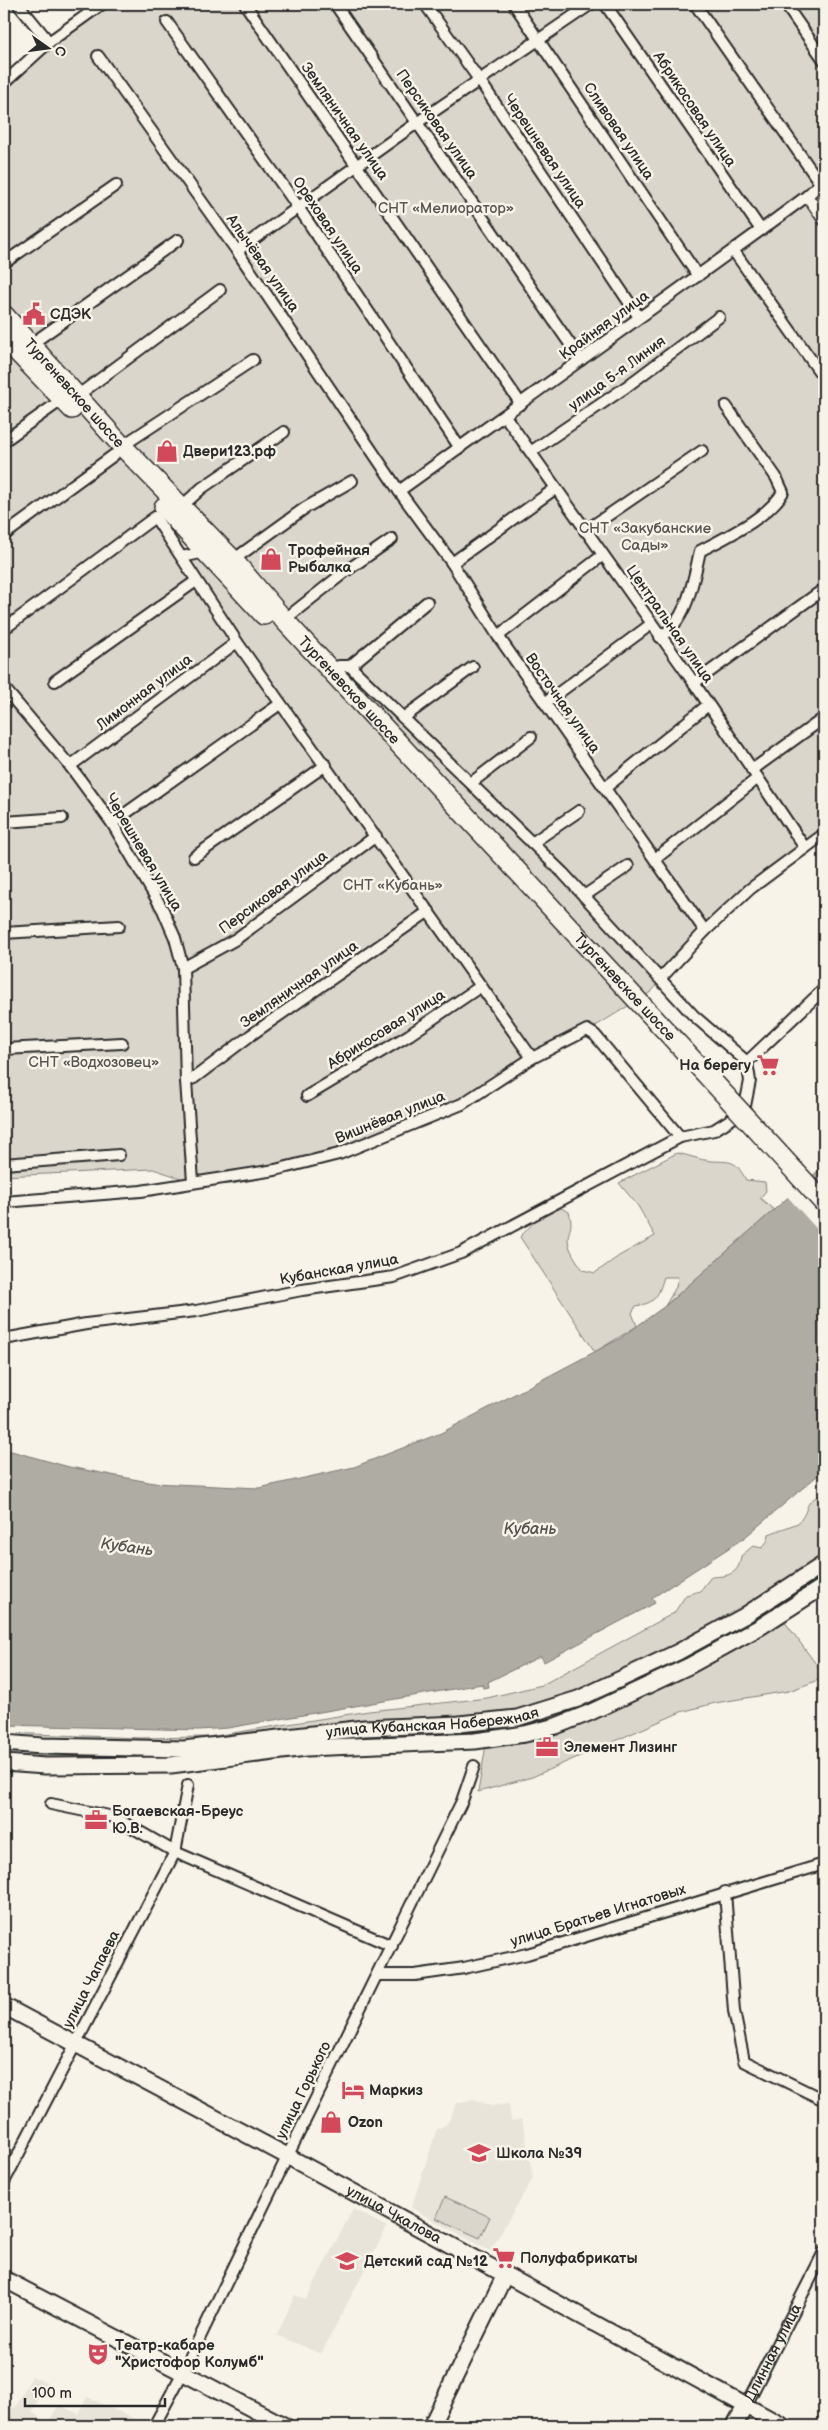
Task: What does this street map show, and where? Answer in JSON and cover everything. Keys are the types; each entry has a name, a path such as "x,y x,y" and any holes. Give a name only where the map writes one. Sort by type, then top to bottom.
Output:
{"highway":[{"name":"Тургеневское шоссе","path":"4,315 70,397 118,450 168,512 205,552 329,666"},
{"name":"Тургеневское шоссе","path":"6,345 70,397"},
{"name":"Тургеневское шоссе","path":"168,512 233,560 284,620 329,666 824,1203"}],"main road":[{"name":"улица Кубанская Набережная","path":"4,1743 42,1746 184,1749 364,1728 459,1724 517,1718 578,1699 678,1652 744,1616 824,1564"},
{"name":"улица Кубанская Набережная","path":"4,1762 45,1766 171,1765 306,1748 475,1741 525,1734 556,1726 589,1713 689,1666 760,1628 824,1586"},
{"name":"улица Чкалова","path":"4,2006 287,2156 782,2426"},
{"path":"431,2426 505,2275"},
{"path":"4,2279 285,2426"},
{"name":"Длинная улица","path":"734,2426 745,2407"}],"street":[{"path":"18,4 49,42"},
{"path":"4,83 49,42 102,4"},
{"name":"Земляничная улица","path":"245,4 521,404"},
{"name":"Персиковая улица","path":"336,4 582,360"},
{"name":"Черешневая улица","path":"425,4 480,81 639,317"},
{"name":"Сливовая улица","path":"514,4 698,276"},
{"path":"237,251 418,122 590,4"},
{"name":"Абрикосовая улица","path":"605,4 761,230"},
{"path":"695,4 822,181"},
{"path":"784,4 824,60"},
{"name":"Ореховая улица","path":"167,22 298,207 460,448"},
{"name":"Алычёвая улица","path":"98,56 237,251 399,491"},
{"name":"Крайняя улица","path":"399,491 761,230 807,196 822,181"},
{"path":"4,263 116,185"},
{"path":"807,196 824,220"},
{"path":"30,345 178,240"},
{"path":"733,250 824,378"},
{"path":"4,441 70,397 220,290"},
{"name":"улица 5-я Линия","path":"532,452 626,387 719,317"},
{"path":"4,535 118,450 253,360"},
{"path":"660,637 669,632 684,610 700,551 734,533 777,503 783,492 776,477 726,406"},
{"name":"Центральная улица","path":"505,416 532,452 650,625 694,683 803,845"},
{"path":"4,629 284,432"},
{"path":"585,531 702,451"},
{"path":"233,560 305,508 352,481"},
{"path":"452,564 556,488"},
{"name":"Восточная улица","path":"399,491 452,564 498,636 705,931"},
{"path":"168,512 182,557 196,581 280,704 326,765 532,1058"},
{"path":"168,512 182,557"},
{"path":"284,620 346,571 392,539"},
{"path":"182,557 205,552"},
{"path":"498,636 603,555"},
{"path":"55,681 196,581"},
{"path":"694,683 824,589"},
{"path":"427,602 329,666 403,718 532,842 661,978 693,1015 747,1062 824,989"},
{"path":"545,703 650,625"},
{"name":"Лимонная улица","path":"70,766 237,642"},
{"path":"403,718 473,666"},
{"name":"Черешневая улица","path":"5,692 70,766 112,823 163,910 175,938 184,968 186,1081 195,1181"},
{"path":"112,823 280,704"},
{"path":"605,788 708,705"},
{"path":"655,859 824,718"},
{"path":"471,783 531,737"},
{"path":"194,858 326,765"},
{"path":"532,842 579,811"},
{"path":"4,822 62,818"},
{"path":"661,978 705,931 750,889 803,845 824,834"},
{"name":"Персиковая улица","path":"184,968 236,940 376,836"},
{"path":"584,896 628,866"},
{"name":"Земляничная улица","path":"186,1081 194,1078 251,1035 429,911"},
{"path":"4,934 119,926"},
{"name":"Абрикосовая улица","path":"307,1096 409,1035 481,986"},
{"name":"Вишнёвая улица","path":"4,1202 141,1190 276,1170 339,1154 462,1104 532,1058 587,1030 595,1035 680,1137"},
{"path":"4,1049 122,1043"},
{"name":"Кубанская улица","path":"4,1339 86,1324 196,1311 302,1290 394,1277 460,1253 680,1137 714,1130 744,1111 750,1081 747,1062"},
{"path":"4,1164 120,1155"},
{"name":"улица Горького","path":"154,2426 183,2372 287,2156 462,1802 474,1766"},
{"name":"улица Чапаева","path":"4,2182 175,1852 188,1785"},
{"path":"51,1804 114,1818 175,1852 392,1946"},
{"name":"улица Братьев Игнатовых","path":"378,1975 415,1975 464,1968 527,1954 725,1892 824,1864"},
{"path":"725,1892 734,2011 744,2061 824,2100"},
{"name":"Длинная улица","path":"745,2407 824,2252"}],"shaded area":[{"name":"Школа №39","path":"474,2099 491,2106 509,2104 511,2121 522,2119 533,2178 490,2251 411,2208 437,2129 447,2124 457,2103"},
{"name":"Детский сад №12","path":"353,2209 387,2227 321,2354 277,2335 295,2295 306,2299"},
{"path":"32,2376 47,2383 32,2412 48,2423 59,2405 79,2414 87,2397 141,2422 139,2426 116,2426 98,2419 95,2426 4,2426 4,2403 15,2408"}],"green space":[{"path":"97,4 824,4 824,837 752,891 705,931 651,992 467,1105 337,1158 289,1173 232,1184 193,1182 153,1169 4,1176 4,76"},
{"path":"677,1153 707,1160 732,1163 739,1168 746,1180 765,1182 766,1191 760,1198 774,1210 665,1306 676,1287 678,1277 664,1277 655,1298 648,1303 636,1306 632,1313 637,1326 595,1352 520,1237 535,1221 561,1208 569,1212 571,1226 568,1240 572,1252 583,1270 595,1273 619,1256 655,1236 638,1206 619,1183"},
{"path":"824,1494 824,1557 763,1597 667,1652 601,1684 555,1702 516,1712 188,1744 4,1739 4,1733 139,1738 208,1737 369,1711 487,1698 542,1685 674,1613 686,1595 700,1591 711,1577 727,1575 735,1571 741,1556 753,1546 762,1548 768,1540 769,1534 798,1523 809,1503"},
{"path":"824,1570 824,1580 802,1595 697,1656 563,1718 503,1732 128,1762 4,1758 4,1748 293,1739 527,1722"},
{"path":"785,1622 824,1675 824,1678 789,1691 715,1703 681,1712 532,1777 478,1792 486,1745 555,1735 718,1660"},
{"path":"445,2197 490,2217 480,2238 436,2218"}],"water":[{"name":"Кубань","path":"824,1162 824,1470 744,1538 652,1598 655,1603 544,1662 541,1656 488,1682 489,1687 483,1688 482,1684 228,1728 199,1730 4,1725 4,1449 69,1467 154,1483 259,1488 354,1467 441,1433 619,1339 665,1306 819,1170"}],"pier":[{"path":"811,1174 824,1188 824,1237 786,1195"}],"place":[{"name":"СДЭК","path":"34,314"},
{"name":"Двери123.рф","path":"167,451"},
{"name":"Трофейная Рыбалка","path":"271,559"},
{"name":"На берегу","path":"768,1065"},
{"name":"Элемент Лизинг","path":"547,1747"},
{"name":"Богаевская-Бреус Ю.В.","path":"96,1820"},
{"name":"Маркиз","path":"353,2090"},
{"name":"Ozon","path":"331,2122"},
{"name":"Школа №39","path":"479,2153"},
{"name":"Полуфабрикаты","path":"504,2258"},
{"name":"Детский сад №12","path":"347,2261"},
{"name":"Театр-кабаре \"Христофор Колумб\"","path":"98,2354"}],"park label":[{"name":"СНТ «Мелиоратор»","path":"446,208"},
{"name":"СНТ «Закубанские Сады»","path":"645,536"},
{"name":"СНТ «Кубань»","path":"393,885"},
{"name":"СНТ «Водхозовец»","path":"94,1062"}]}
